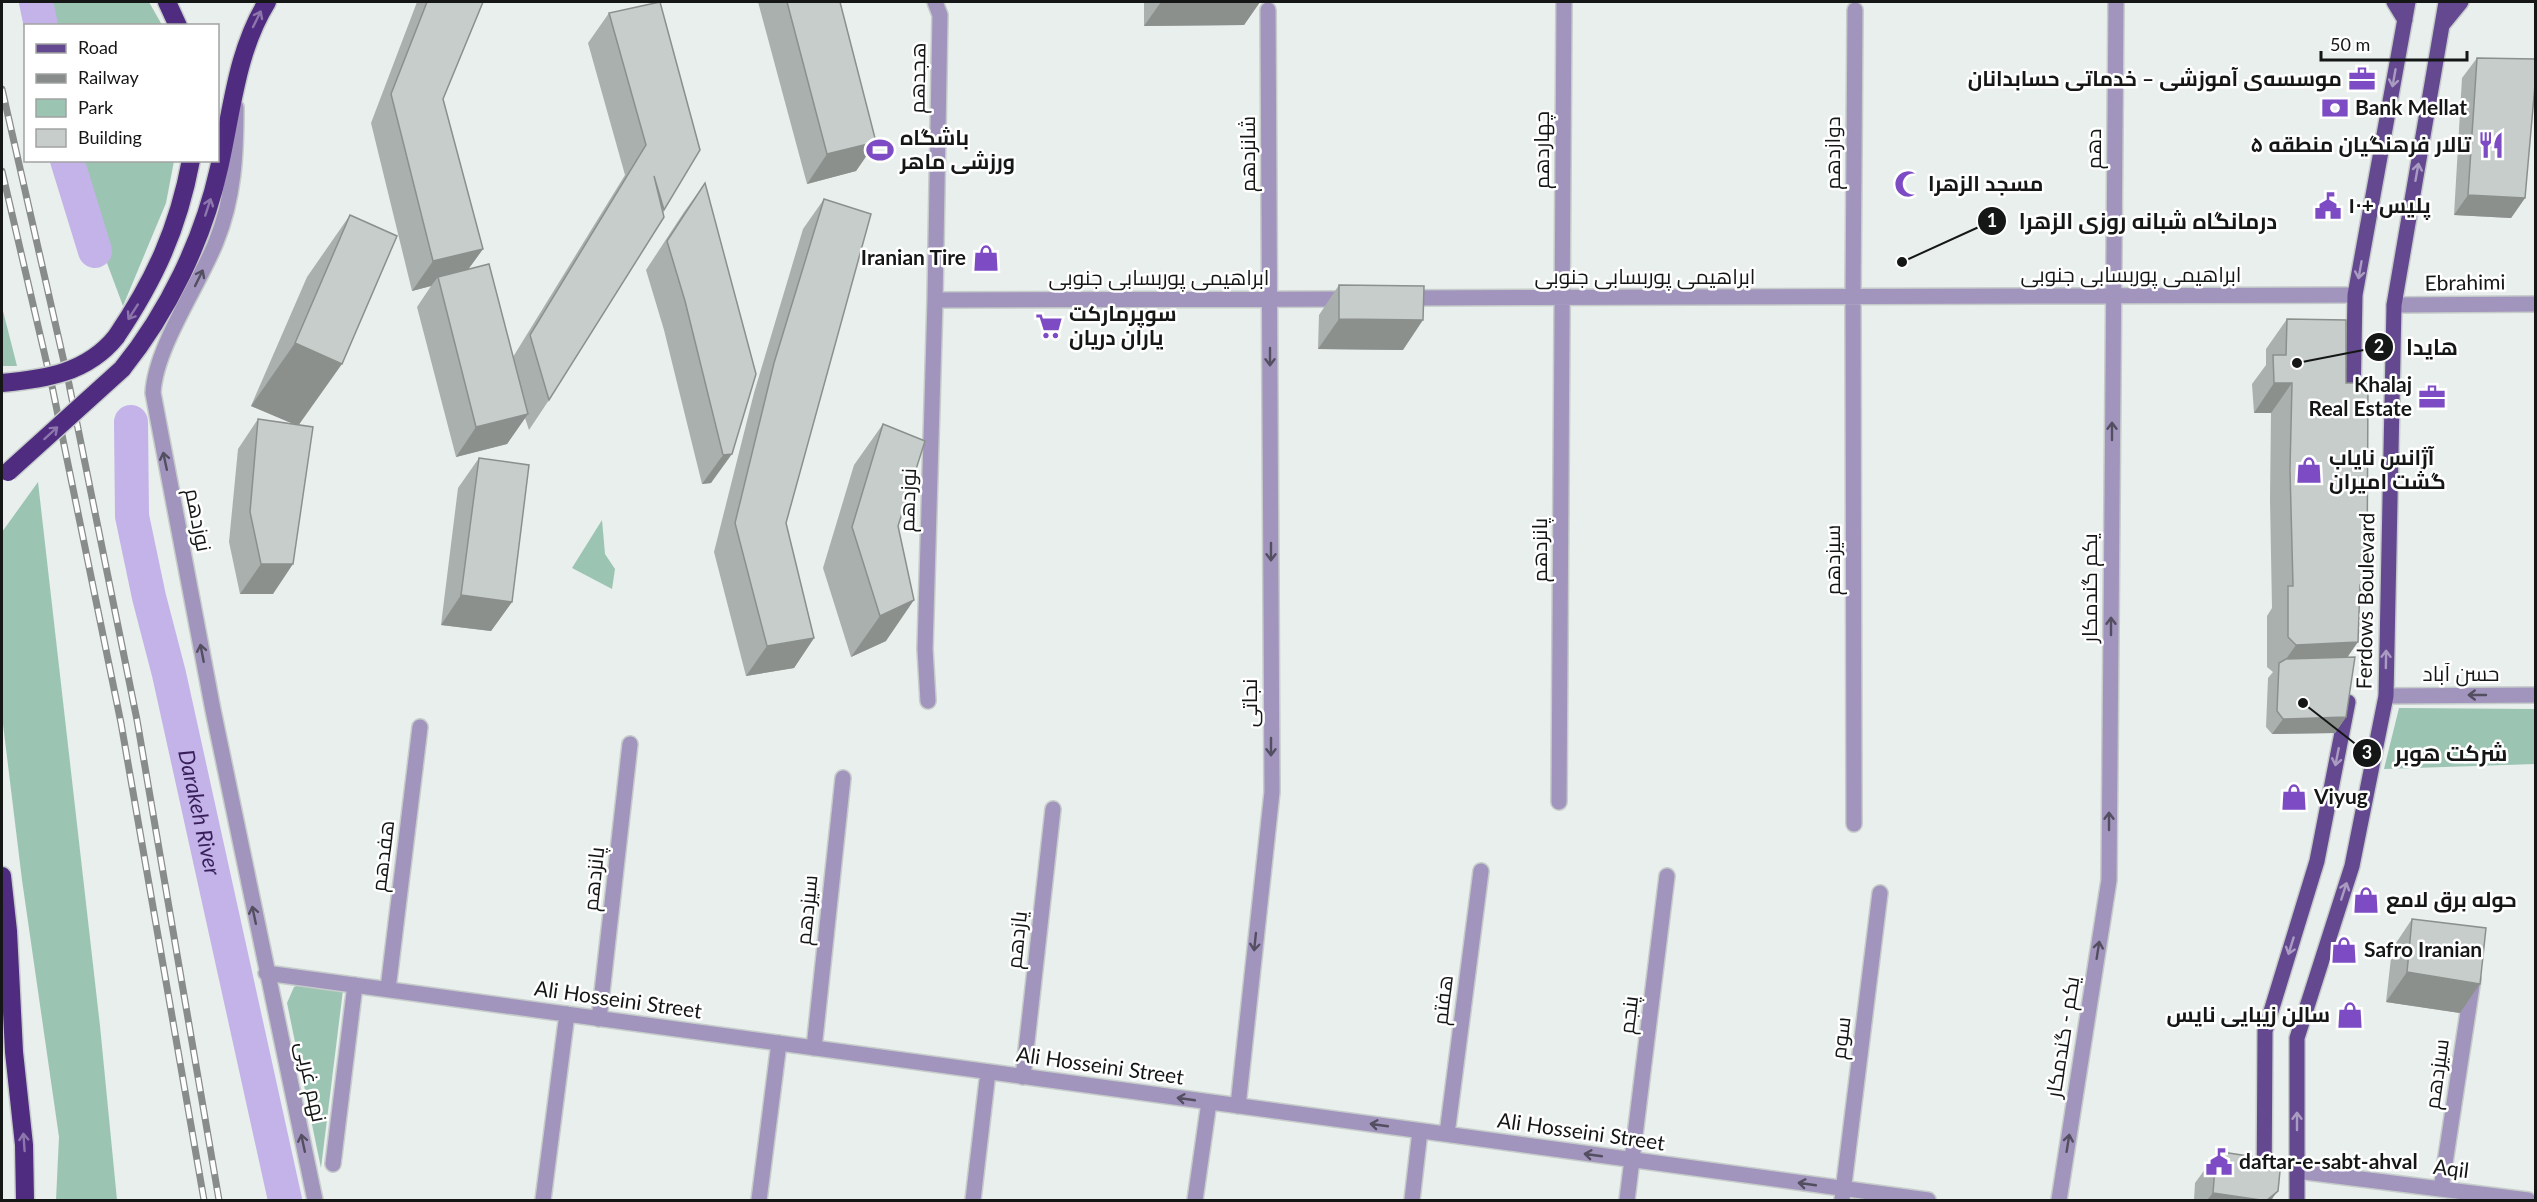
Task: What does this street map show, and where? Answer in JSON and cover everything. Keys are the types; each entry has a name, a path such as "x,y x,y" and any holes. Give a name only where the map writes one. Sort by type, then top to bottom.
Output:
{"highway":[{"path":"167,2 177,24"},
{"path":"5,476 122,369 157,320 178,279 206,214 219,171 243,52 256,19 267,2"},
{"path":"2,383 42,379 90,361 104,351 136,307 166,251 182,206 191,162"},
{"path":"2,876 8,932 14,1052 24,1145 25,1200"}],"main road":[{"path":"2394,2 2405,20"},
{"path":"2353,412 2355,295 2408,2"},
{"path":"2442,26 2446,2"},
{"name":"Ferdows Boulevard","path":"2297,1200 2297,1038 2352,866 2386,696 2394,305 2442,26 2461,2"},
{"name":"Ferdows Boulevard","path":"2264,1200 2265,1032 2317,861 2349,693 2349,682"}],"street":[{"name":"چهاردهم","path":"1562,298 1564,2"},
{"name":"دهم","path":"2113,296 2116,2"},
{"name":"هجدهم","path":"935,300 940,6"},
{"name":"شانزدهم","path":"1268,10 1270,299"},
{"name":"دوازدهم","path":"1853,297 1855,10"},
{"name":"نوزدهم","path":"236,86 235,170 230,200 216,242 156,368 153,393 155,413 266,973"},
{"name":"ابراهیمی پوربسابی جنوبی","path":"1387,298 2355,295"},
{"name":"یکم گندمکار","path":"2109,880 2113,296"},
{"name":"سیزدهم","path":"1853,297 1854,824"},
{"name":"ابراهیمی پوربسابی جنوبی","path":"935,300 1364,298"},
{"name":"پانزدهم","path":"1559,802 1562,298"},
{"name":"نجاتی","path":"1238,1106 1272,792 1270,299"},
{"name":"نوزدهم","path":"928,701 925,649 935,300"},
{"name":"Ebrahimi","path":"2394,305 2535,304"},
{"name":"حسن آباد","path":"2386,696 2535,695"},
{"name":"هفدهم","path":"388,989 420,727"},
{"name":"پانزدهم","path":"599,1019 630,744"},
{"name":"سیزدهم","path":"814,1048 843,777"},
{"name":"یازدهم","path":"1023,1077 1053,809"},
{"name":"هفتم","path":"1446,1134 1481,871"},
{"name":"پنجم","path":"1628,1200 1667,876"},
{"name":"یکم - گندمکار","path":"2059,1200 2109,880"},
{"name":"سوم","path":"1842,1195 1880,893"},
{"name":"سیزدهم","path":"2441,1189 2475,964"},
{"name":"Ali Hosseini Street","path":"266,973 1632,1160 1842,1195 1928,1200"},
{"name":"نهم غربی","path":"266,973 315,1200"},
{"path":"333,1164 355,985"},
{"path":"543,1200 567,1014"},
{"path":"759,1200 779,1043"},
{"path":"973,1200 988,1072"},
{"path":"1195,1200 1209,1102"},
{"path":"1412,1200 1420,1131"},
{"name":"Aqil","path":"2297,1170 2495,1198 2528,1200"}],"green space":[{"path":"44,2 149,2 161,24 49,24"},
{"path":"76,162 174,162 166,203 123,306 94,228"},
{"path":"2,307 17,366 2,366"},
{"path":"38,482 100,1026 117,1200 56,1200 59,1137 22,880 2,716 2,532"},
{"path":"602,520 605,554 615,569 612,589 572,568"},
{"path":"2399,708 2535,709 2535,764 2384,769"},
{"path":"301,984 343,990 321,1168 287,1003 294,987"}],"building":[{"path":"427,2 483,2 443,99 483,249 433,261 391,94"},
{"path":"660,2 700,150 664,210 654,176 664,217 549,400 530,335 646,145 609,13"},
{"path":"787,2 840,2 876,142 827,154"},
{"path":"2477,58 2535,59 2535,85 2525,198 2468,195"},
{"path":"705,183 756,374 732,454 723,455 685,301 667,241"},
{"path":"824,199 871,214 786,523 814,638 767,646 735,523 774,363"},
{"path":"350,215 397,236 342,364 295,343"},
{"path":"489,264 528,414 476,427 438,277"},
{"path":"1339,285 1424,286 1423,320 1339,319"},
{"path":"2287,319 2346,320 2346,383 2368,383 2367,585 2360,585 2358,642 2296,645 2288,637 2288,586 2293,586 2290,470 2292,383 2274,383 2273,355 2286,355"},
{"path":"258,419 313,427 293,564 261,564 250,512"},
{"path":"883,424 925,441 898,526 914,600 880,616 852,527"},
{"path":"479,458 529,465 512,602 461,595"},
{"path":"2355,657 2346,717 2283,719 2277,711 2279,663 2286,659"},
{"path":"2412,919 2486,928 2480,984 2407,972"},
{"path":"2222,1152 2281,1161 2278,1191 2267,1200 2213,1193 2216,1154"}],"waterway":[{"name":"Darakeh River","path":"36,2 41,24"},
{"name":"Darakeh River","path":"68,162 95,251"},
{"name":"Darakeh River","path":"131,422 132,516 285,1200"}],"railway":[{"path":"2,89 69,384 137,720 219,1200"},
{"path":"2,171 52,386 121,723 204,1200"}],"place":[{"name":"موسسه‌ی آموزشی – خدماتی حسابدانان","path":"2362,79"},
{"name":"Bank Mellat","path":"2335,108"},
{"name":"تالار فرهنگیان منطقه ۵","path":"2491,145"},
{"name":"باشگاه ورزشی ماهر","path":"880,150"},
{"name":"مسجد الزهرا","path":"1908,184"},
{"name":"پلیس +۱۰","path":"2328,206"},
{"name":"Iranian Tire","path":"986,258"},
{"name":"درمانگاه شبانه روزی الزهرا","path":"1902,262"},
{"name":"سوپرمارکت یاران دریان","path":"1049,326"},
{"name":"هایدا","path":"2297,363"},
{"name":"Khalaj Real Estate","path":"2432,397"},
{"name":"آژانس نایاب گشت امیران","path":"2309,470"},
{"name":"شرکت هوبر","path":"2303,703"},
{"name":"Viyug","path":"2294,797"},
{"name":"حوله برق لامع","path":"2366,900"},
{"name":"Safro Iranian","path":"2344,950"},
{"name":"سالن زیبایی نایس","path":"2350,1015"},
{"name":"daftar-e-sabt-ahval","path":"2219,1162"}]}
